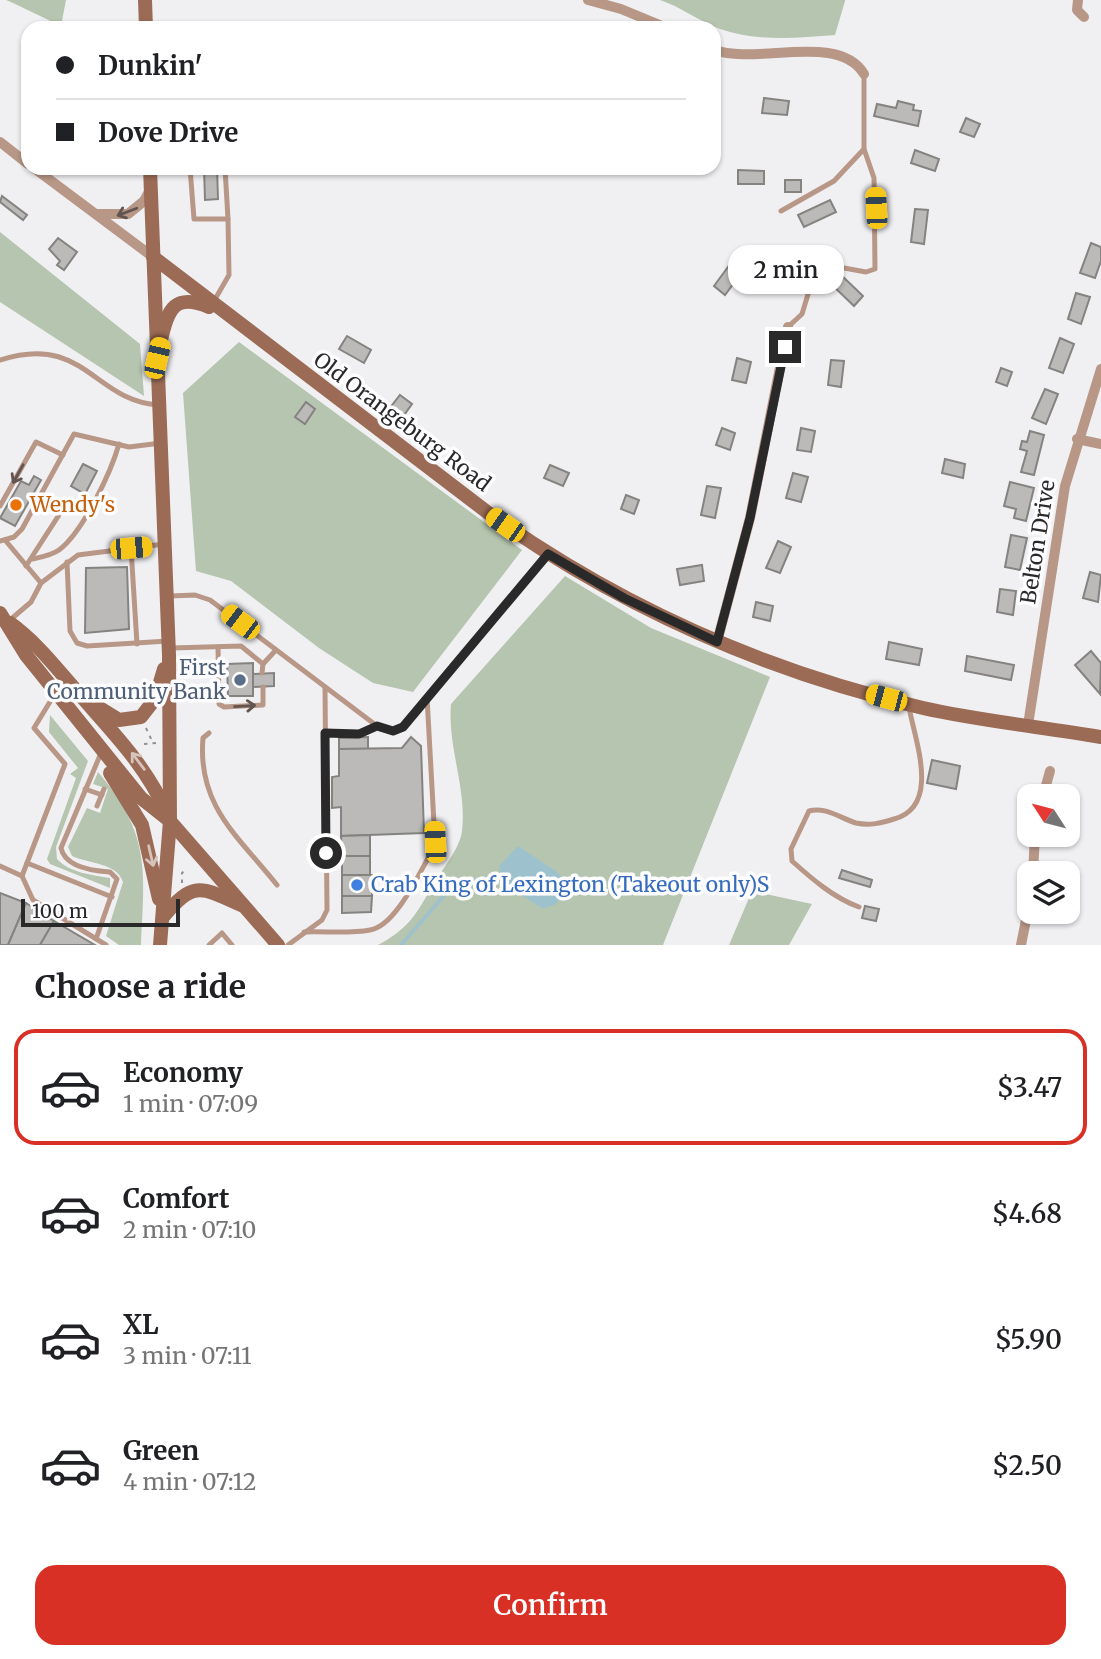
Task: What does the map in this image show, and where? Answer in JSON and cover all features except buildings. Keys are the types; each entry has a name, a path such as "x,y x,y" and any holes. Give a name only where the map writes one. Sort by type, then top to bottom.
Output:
{"street":[{"path":"145,0 146,21"},
{"path":"587,0 621,9 650,21"},
{"path":"1078,0 1077,10 1084,17"},
{"path":"721,52 740,56 798,52 837,55 857,63 864,74"},
{"path":"0,142 21,158"},
{"name":"Old Orangeburg Road","path":"43,175 480,507 548,554 624,598 717,642 816,678 908,704 1101,737"},
{"path":"149,175 169,648 170,821 160,945"},
{"path":"94,213 107,216 128,214 144,201 150,189"},
{"path":"157,358 168,315 177,303 191,300 224,313"},
{"path":"717,642 750,518 788,327"},
{"name":"Belton Drive","path":"1028,725 1065,486 1077,439 1101,369"},
{"path":"1077,439 1101,444"},
{"path":"4,617 35,641 152,781 170,821"},
{"path":"4,617 26,655 141,799 170,821 278,945"},
{"path":"74,689 110,716 135,720 150,708 169,648"},
{"path":"102,750 109,771 145,834 163,917"},
{"path":"1046,784 1050,771"},
{"path":"163,917 183,895 194,889 213,892 245,907"},
{"path":"1021,945 1025,924"}],"lane":[{"path":"788,327 802,314 811,290 811,276 816,268 830,266 866,272 875,269 874,178 864,149 864,74"},
{"path":"780,211 834,181 864,149"},
{"path":"191,175 194,219 228,219"},
{"path":"212,303 229,275 225,175"},
{"path":"811,290 826,279 830,266"},
{"path":"0,360 29,352 60,355 140,404 159,405"},
{"path":"41,583 3,541 22,529 74,434 139,447 161,443"},
{"path":"0,506 36,442 63,454"},
{"path":"33,559 60,549 90,506 114,461 119,444"},
{"path":"26,566 68,502 77,500 90,506"},
{"path":"4,617 31,602 41,583 82,553 164,544"},
{"path":"131,548 137,644"},
{"path":"167,596 195,595 210,600 377,726 393,731 403,727 548,554"},
{"path":"67,562 69,631 74,640 87,646 241,646 262,664"},
{"path":"218,647 219,704 224,707 263,705 262,687"},
{"path":"262,673 262,664 276,650"},
{"path":"288,945 321,919 327,910 324,687"},
{"path":"22,876 65,764 34,728 57,691"},
{"path":"304,932 370,930 384,925 394,914 432,852 435,842 427,697"},
{"path":"859,907 841,900 800,869 792,861 791,849 809,811 820,810 853,822 874,825 901,818 915,804 920,793 920,759 908,704"},
{"path":"325,733 359,734 377,726"},
{"path":"209,733 202,742 206,788 212,804 277,885"},
{"path":"96,939 117,883 116,876 71,862 62,852 102,750"},
{"path":"85,789 103,792 97,806"},
{"path":"27,863 112,897"},
{"path":"0,866 22,876 33,900 106,945"},
{"path":"209,945 222,933 232,945"}],"path":[{"path":"144,724 153,743"},
{"path":"144,744 161,743"},
{"path":"183,884 182,873 187,868"}],"green space":[{"path":"6,0 66,0 62,21 51,21"},
{"path":"660,0 845,0 835,35 806,37 777,38 734,33 721,29 721,21 703,21"},
{"path":"0,232 140,344 144,396 0,302"},
{"path":"239,342 522,550 413,692 373,683 319,648 231,581 196,571 183,393"},
{"path":"565,576 651,628 770,677 663,945 378,945 396,934 415,914 454,853 460,838 462,799 452,736 451,704"},
{"path":"50,715 88,761 56,847 57,859 75,870 110,878 110,888 50,864 47,859 76,778 70,774 78,768 49,732"},
{"path":"98,772 115,794 136,834 143,873 141,945 119,945 106,936 123,882 120,876 109,868 72,856 68,847 87,808 100,813 108,789 93,784"},
{"path":"752,891 812,904 789,945 729,945"}],"water":[{"path":"518,846 557,872 569,885 556,904 543,909 502,882 499,866"}],"waterway":[{"path":"401,945 449,890 462,882 498,876"}],"place":[{"name":"Wendy's","path":"16,505"},
{"name":"First Community Bank","path":"240,680"},
{"name":"Crab King of Lexington (Takeout only)S","path":"357,885"}],"route":[{"path":"326,853 325,733 359,734 377,726 388,731 403,727 548,554 624,598 717,642 750,518 785,347"}]}
